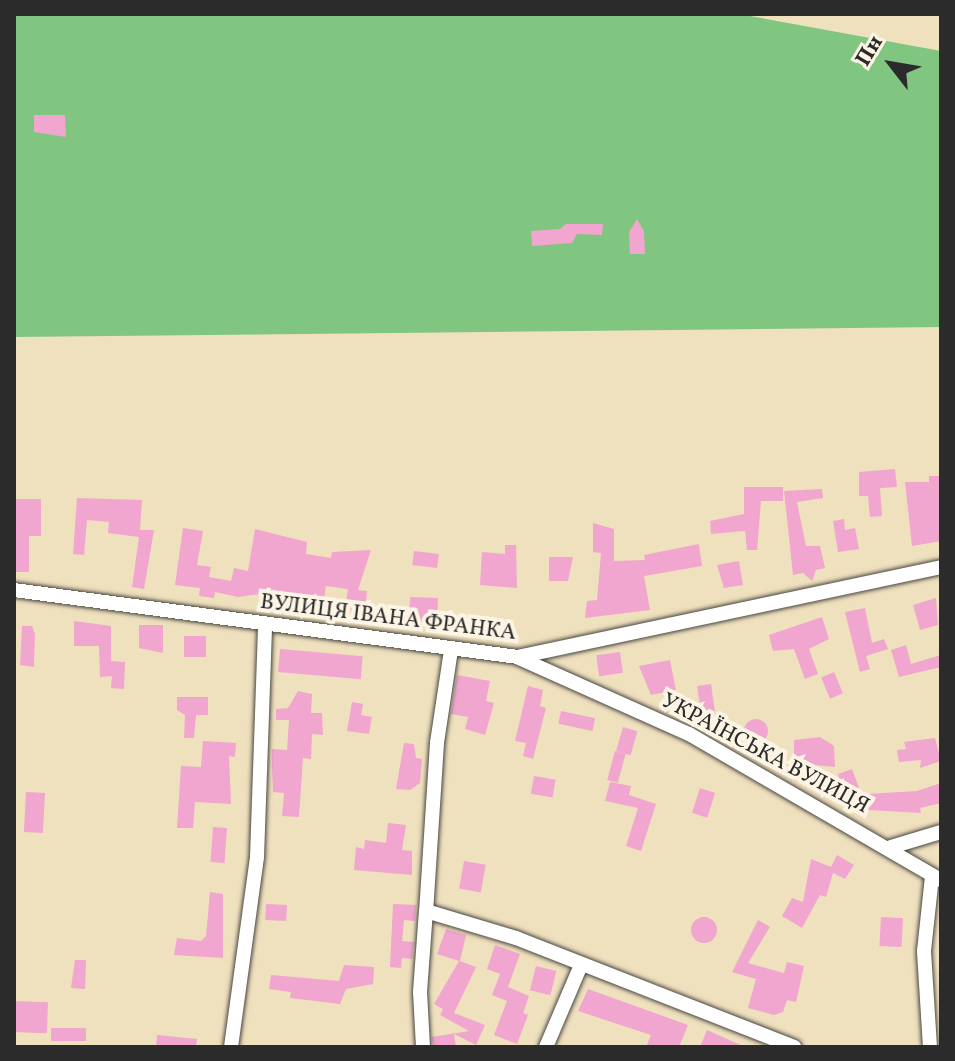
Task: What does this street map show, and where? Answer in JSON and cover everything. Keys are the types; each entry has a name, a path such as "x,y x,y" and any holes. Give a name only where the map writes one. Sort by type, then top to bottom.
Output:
{"street":[{"name":"ВУЛИЦЯ ІВАНА ФРАНКА","path":"14,590 265,626 518,657 941,567"},
{"path":"231,1047 257,857 265,626"},
{"path":"423,1047 420,992 437,743 451,650"},
{"name":"УКРАЇНСЬКА ВУЛИЦЯ","path":"518,657 689,734 891,847 936,878"},
{"path":"891,847 941,832"},
{"path":"930,1047 924,951 936,878"},
{"path":"426,911 472,923 794,1047"},
{"path":"546,1047 581,965"}],"green space":[{"path":"14,14 739,14 941,51 941,327 14,337"}],"building":[{"path":"34,115 65,115 66,137 34,132"},
{"path":"637,219 644,231 645,254 630,254 629,232"},
{"path":"566,224 603,224 602,235 577,234 572,243 532,246 531,231 560,229"},
{"path":"895,469 897,487 880,488 882,516 870,517 868,496 859,496 859,472"},
{"path":"929,476 941,476 941,541 912,546 905,482 929,482"},
{"path":"744,487 783,487 783,501 761,501 757,550 747,550 745,531 711,534 710,521 744,514"},
{"path":"822,489 823,498 797,502 806,546 820,546 825,568 816,570 812,581 803,573 793,575 784,491"},
{"path":"77,498 142,500 140,530 154,530 144,589 132,587 139,537 108,533 109,522 87,520 84,555 73,554"},
{"path":"14,499 41,499 41,536 29,536 29,572 14,572"},
{"path":"844,519 845,530 855,528 859,549 838,552 833,521"},
{"path":"593,523 614,529 614,561 645,560 644,555 699,544 702,566 644,576 650,610 585,618 587,601 597,600 601,553 593,552"},
{"path":"183,528 203,531 197,565 211,567 209,577 231,581 234,568 248,571 255,529 307,542 306,554 331,558 332,552 371,550 358,590 367,591 365,611 345,609 348,589 326,586 323,604 267,593 238,597 215,592 214,598 199,596 200,588 175,585"},
{"path":"505,545 516,545 517,588 480,585 482,552 505,554"},
{"path":"414,551 439,554 437,568 412,565"},
{"path":"549,557 573,557 568,581 549,581"},
{"path":"739,561 743,585 724,588 717,565"},
{"path":"410,597 438,598 437,624 409,623"},
{"path":"936,598 938,625 920,630 913,605"},
{"path":"865,608 872,643 884,639 888,649 866,656 870,669 860,672 845,612"},
{"path":"822,617 829,639 809,649 818,674 805,679 794,649 773,651 769,635"},
{"path":"74,621 111,626 111,661 125,662 124,689 111,688 112,676 100,677 99,646 74,646"},
{"path":"139,625 163,625 163,653 139,648"},
{"path":"22,626 32,626 35,634 34,667 20,665"},
{"path":"184,636 206,636 206,657 184,657"},
{"path":"906,645 911,664 941,655 941,667 899,677 891,650"},
{"path":"280,649 363,656 361,679 278,672"},
{"path":"620,652 623,673 599,676 596,655"},
{"path":"670,660 676,690 651,695 639,666"},
{"path":"834,672 843,693 830,699 821,677"},
{"path":"457,675 490,681 486,701 494,703 485,735 465,729 468,717 451,714"},
{"path":"711,684 717,725 703,727 697,686"},
{"path":"528,686 543,690 540,706 546,708 533,759 523,756 526,743 515,741"},
{"path":"298,691 312,694 311,713 322,713 323,735 312,734 311,759 303,758 299,817 282,816 284,793 273,792 272,749 287,750 289,720 276,720 276,709 288,708"},
{"path":"177,697 208,697 208,715 196,715 194,738 184,738 185,715 177,710"},
{"path":"352,702 363,704 361,715 372,717 369,734 347,731"},
{"path":"561,711 595,718 593,731 558,724"},
{"path":"756,719 765,722 768,731 765,740 756,743 747,740 744,731 747,722"},
{"path":"623,727 637,731 631,755 616,751"},
{"path":"820,737 834,746 835,767 794,763 794,740"},
{"path":"935,738 941,761 920,768 921,760 899,762 897,750 906,749 904,742"},
{"path":"203,741 236,743 235,757 229,756 231,804 195,802 193,828 177,828 181,766 201,767"},
{"path":"404,743 414,744 416,758 422,759 420,783 410,790 396,789"},
{"path":"615,751 626,754 618,783 607,780"},
{"path":"852,769 859,788 852,800 843,794 838,774"},
{"path":"534,776 556,780 553,798 531,794"},
{"path":"610,782 631,786 629,795 656,804 641,851 626,846 638,808 605,801"},
{"path":"941,783 941,803 920,808 921,813 868,810 868,794 917,791"},
{"path":"700,788 715,793 707,818 692,813"},
{"path":"26,792 45,793 43,833 24,832"},
{"path":"388,823 406,825 402,850 412,851 412,875 354,870 356,847 364,849 365,840 386,843"},
{"path":"213,827 227,828 225,863 211,862"},
{"path":"837,855 854,865 845,879 833,873 826,897 820,895 802,928 782,916 792,898 803,902 811,859 831,867"},
{"path":"464,861 486,865 481,892 459,889"},
{"path":"210,892 223,894 223,958 174,955 177,938 201,941 206,936"},
{"path":"266,904 287,905 286,921 265,920"},
{"path":"393,904 416,905 415,921 404,920 402,941 414,942 412,959 402,958 401,968 390,967"},
{"path":"704,917 713,921 717,930 713,939 704,943 695,939 691,930 695,921"},
{"path":"881,917 903,918 901,947 879,946"},
{"path":"758,920 770,927 748,963 784,973 787,962 804,966 796,1002 787,1000 783,1012 774,1015 748,1008 756,979 732,972"},
{"path":"446,929 466,935 460,961 476,967 454,1013 485,1025 476,1045 454,1034 456,1047 433,1047 432,1037 469,1031 440,1015 443,1009 434,1004 459,961 437,954"},
{"path":"495,945 520,954 508,987 529,996 523,1013 528,1015 517,1044 494,1035 507,1001 492,995 500,974 487,969"},
{"path":"75,960 86,960 85,989 71,988"},
{"path":"344,965 374,967 373,984 346,989 340,1004 290,998 291,992 269,989 271,975 339,981"},
{"path":"536,966 556,971 550,995 530,990"},
{"path":"588,989 688,1025 679,1047 646,1047 651,1035 578,1011"},
{"path":"14,1001 48,1002 47,1033 14,1032"},
{"path":"51,1028 86,1028 86,1041 51,1041"},
{"path":"707,1030 745,1047 700,1047"},
{"path":"157,1035 197,1039 196,1047 156,1047"}]}
